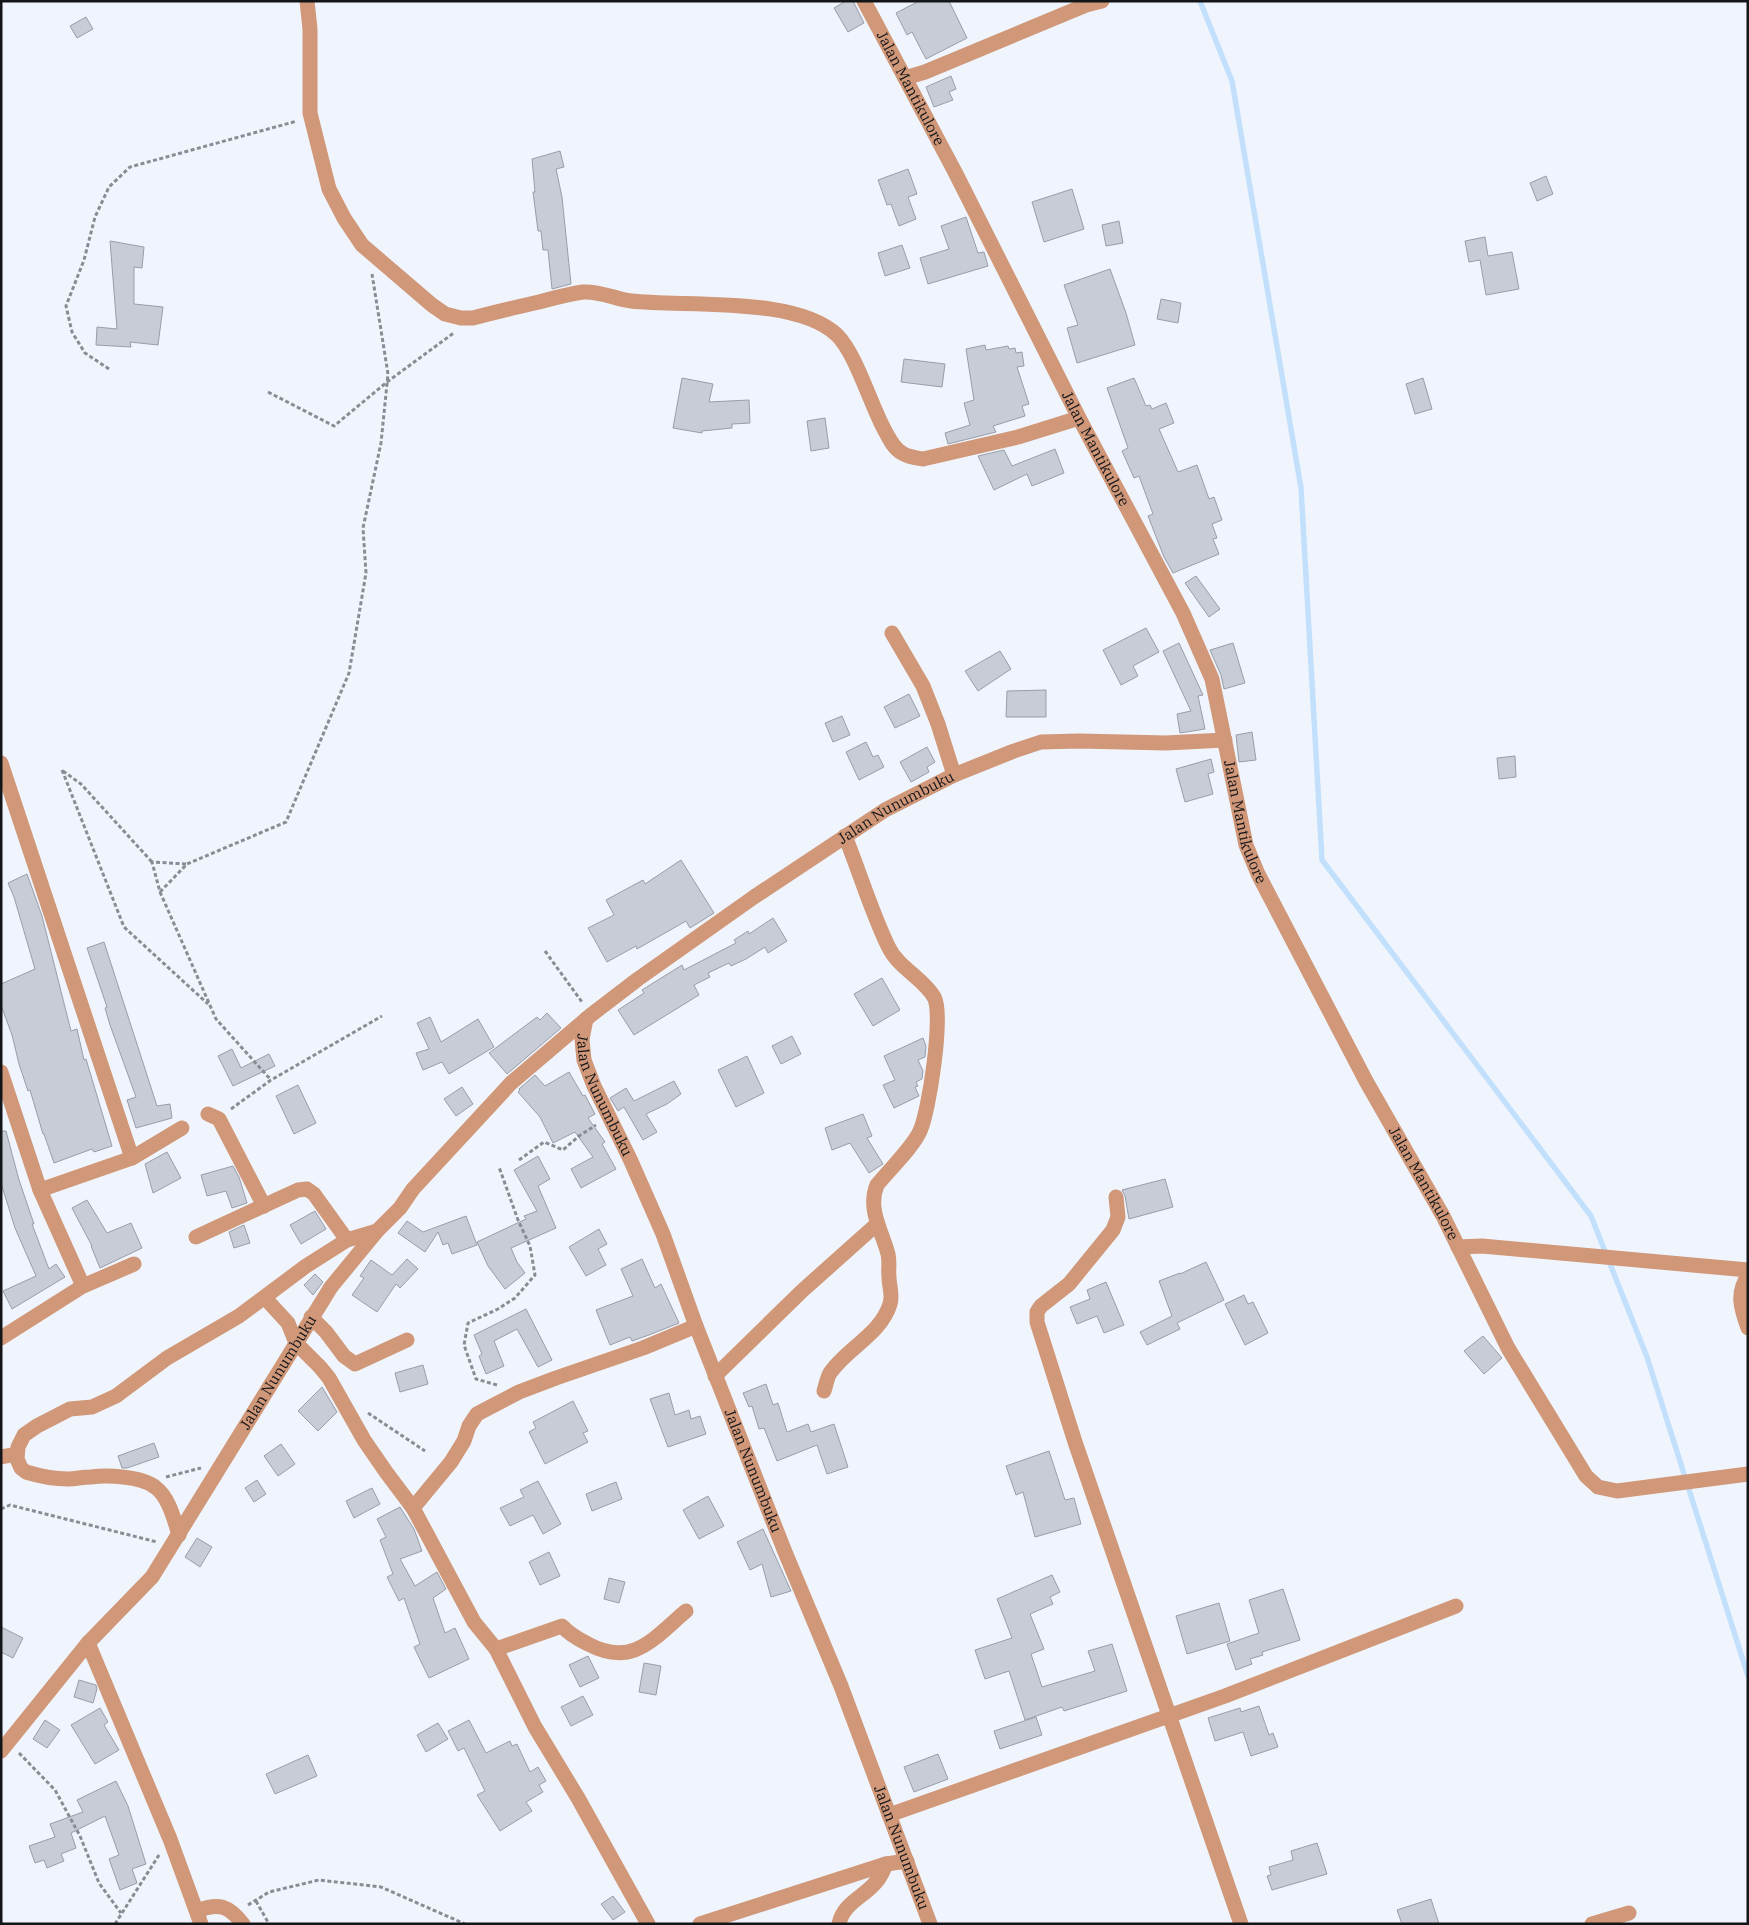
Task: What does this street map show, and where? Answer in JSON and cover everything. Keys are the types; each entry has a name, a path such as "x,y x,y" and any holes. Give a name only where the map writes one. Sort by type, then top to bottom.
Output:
{"street":[{"path":"308,1 310,113 329,189 344,218 362,245 439,310 451,316 473,318 567,295 600,292 639,301 759,307 805,317 824,326 842,340 879,421 895,448 903,454 924,459 1008,439 1079,418"},
{"name":"Jalan Mantikulore","path":"864,1 955,172 1079,418 1183,613 1212,679 1246,845 1258,874 1366,1082 1443,1216 1508,1348 1586,1476 1598,1487 1617,1491 1748,1474"},
{"path":"905,78 925,72 1086,5 1102,1"},
{"path":"892,633 923,686 938,724 954,775"},
{"name":"Jalan Nunumbuku","path":"5,1747 88,1643 152,1577 331,1287 377,1231 400,1208 413,1190 511,1083 589,1017 638,979 754,897 845,836 885,810 954,775 1041,742 1166,743 1225,740"},
{"path":"1,763 4,779 132,1158"},
{"path":"824,1391 830,1372 863,1341 882,1319 890,1304 892,1297 889,1278 889,1256 877,1224 873,1199 877,1185 913,1143 920,1131 926,1113 937,1038 938,1011 935,998 897,960 889,948 845,836"},
{"name":"Jalan Nunumbuku","path":"589,1017 582,1040 584,1060 594,1086 630,1159 663,1234 715,1376 840,1686 930,1924"},
{"path":"1,1072 40,1190 83,1286"},
{"path":"213,1116 264,1206"},
{"path":"40,1190 132,1158 182,1128"},
{"path":"196,1236 298,1190 307,1189 314,1194 347,1240"},
{"path":"1116,1197 1118,1217 1113,1230 1069,1284 1041,1306 1036,1312 1036,1318 1075,1442 1241,1924"},
{"path":"715,1376 802,1291 877,1224"},
{"path":"176,1540 174,1518 160,1492 154,1486 146,1482 124,1477 100,1476 65,1479 26,1472 21,1468 17,1454 20,1441 37,1426 70,1410 92,1407 116,1396 167,1358 239,1316 306,1266 347,1240 377,1231"},
{"path":"1458,1247 1482,1246 1748,1270"},
{"path":"1,1338 83,1286 134,1264"},
{"path":"1748,1276 1743,1282 1740,1296 1748,1328"},
{"path":"265,1298 288,1323 296,1343 320,1367 340,1396 364,1440 413,1508 474,1622 496,1649 535,1727 578,1798 648,1924"},
{"path":"311,1318 326,1332 344,1356 355,1364 407,1340"},
{"path":"413,1508 451,1462 464,1441 472,1419 477,1414 519,1392 644,1348 696,1326"},
{"path":"1,1457 17,1454"},
{"path":"889,1815 1328,1657 1456,1606"},
{"path":"496,1649 562,1626 576,1638 594,1647 613,1653 635,1651 686,1610"},
{"path":"88,1643 170,1839 199,1917 215,1905 228,1908 239,1919"},
{"path":"700,1924 886,1864 907,1861"},
{"path":"839,1924 841,1917 849,1906 876,1883 886,1864"},
{"path":"1592,1924 1628,1913"}],"path":[{"path":"109,369 85,353 72,332 66,306 84,260 95,217 109,187 130,167 298,121 310,113"},
{"path":"160,892 187,864 286,822 349,673 366,573 364,528 381,443 388,374 368,250"},
{"path":"268,392 334,426 387,382 473,318"},
{"path":"210,1006 124,927 62,770 81,784 152,862 160,892 216,1019 271,1080"},
{"path":"152,862 187,864"},
{"path":"545,951 589,1017"},
{"path":"213,1116 382,1016"},
{"path":"519,1160 544,1142 563,1150 579,1136 609,1116"},
{"path":"499,1167 518,1220 530,1246 535,1275 515,1298 498,1309 468,1323 464,1345 476,1379 519,1392"},
{"path":"340,1396 425,1451"},
{"path":"146,1482 221,1463"},
{"path":"1,1509 10,1505 176,1540"},
{"path":"5,1747 55,1790 80,1836 99,1883 121,1913"},
{"path":"116,1924 121,1913 170,1839"},
{"path":"239,1919 256,1900 270,1892 319,1880 381,1887 465,1924"},
{"path":"256,1900 269,1924"}],"building":[{"path":"846,1 853,1 864,23 848,32 834,8"},
{"path":"919,1 949,1 967,38 926,59 912,32 907,35 896,13"},
{"path":"86,17 93,29 77,38 70,26"},
{"path":"951,76 956,89 949,92 953,100 934,107 926,87"},
{"path":"560,151 564,167 556,169 562,197 571,284 552,289 548,250 543,250 541,231 538,231 533,192 535,192 532,159"},
{"path":"908,169 917,194 908,197 916,219 899,226 891,204 887,205 878,180"},
{"path":"1546,176 1553,194 1537,201 1530,183"},
{"path":"1072,189 1084,229 1044,242 1032,202"},
{"path":"966,217 978,253 984,252 988,266 928,284 920,258 949,249 941,226"},
{"path":"1119,221 1123,243 1106,246 1102,225"},
{"path":"1485,237 1488,256 1512,252 1519,289 1486,295 1480,260 1469,262 1465,241"},
{"path":"110,241 144,247 142,268 134,267 134,304 163,307 158,345 130,342 131,347 96,345 97,327 117,329"},
{"path":"902,245 910,268 885,276 878,253"},
{"path":"1110,269 1135,345 1077,363 1067,328 1078,325 1064,285"},
{"path":"1161,299 1181,303 1178,323 1157,319"},
{"path":"985,345 986,350 1008,346 1009,349 1015,348 1016,353 1022,352 1024,366 1017,367 1029,404 1022,406 1025,416 993,426 996,432 948,444 945,433 970,425 964,403 974,400 966,349"},
{"path":"904,359 945,364 942,387 901,382"},
{"path":"682,378 713,384 709,402 749,400 750,423 732,424 732,428 702,431 702,433 673,428"},
{"path":"1134,378 1146,406 1150,405 1152,409 1166,403 1174,423 1159,429 1178,472 1197,465 1209,499 1214,497 1222,520 1212,524 1217,538 1213,539 1219,554 1173,573 1164,557 1148,516 1153,514 1139,476 1134,478 1122,451 1128,448 1107,388"},
{"path":"1423,378 1432,409 1415,414 1406,384"},
{"path":"825,418 829,448 811,451 807,421"},
{"path":"1055,449 1064,473 1032,486 1027,474 994,490 978,456 1004,450 1012,466"},
{"path":"1196,576 1220,609 1209,617 1185,583"},
{"path":"1146,628 1159,652 1133,666 1138,676 1121,685 1103,650"},
{"path":"1179,643 1203,695 1198,696 1205,729 1180,733 1177,714 1191,711 1163,651"},
{"path":"1233,643 1245,683 1224,689 1221,675 1210,650"},
{"path":"1000,651 1011,669 978,691 965,671"},
{"path":"1046,690 1046,717 1006,717 1007,691"},
{"path":"909,694 920,716 895,728 884,707"},
{"path":"842,716 850,735 833,742 825,723"},
{"path":"1252,732 1256,760 1239,762 1236,735"},
{"path":"866,742 873,757 878,755 884,767 859,780 846,752"},
{"path":"927,747 935,762 927,767 929,772 911,782 900,762"},
{"path":"1515,756 1516,777 1499,779 1497,758"},
{"path":"1211,759 1214,772 1208,774 1213,794 1185,802 1176,769"},
{"path":"681,860 714,913 690,928 686,921 637,949 636,946 607,962 588,928 614,915 606,900 643,880 645,884"},
{"path":"27,874 42,916 71,1031 77,1029 84,1060 86,1059 112,1146 94,1152 92,1149 54,1163 30,1090 28,1091 12,1035 1,1005 1,984 35,969 14,897 8,883"},
{"path":"773,918 787,941 768,953 765,947 731,966 729,963 708,973 710,977 694,985 699,995 634,1035 618,1010 644,993 642,990 682,965 684,970 736,943 734,940 748,931 749,934"},
{"path":"104,942 157,1106 170,1104 172,1118 136,1128 127,1100 136,1097 110,1025 105,1008 107,1007 87,948"},
{"path":"882,978 900,1010 873,1026 854,994"},
{"path":"547,1013 561,1028 507,1074 489,1053 537,1017 540,1020"},
{"path":"430,1017 441,1042 478,1019 494,1047 449,1074 442,1062 423,1070 416,1053 429,1049 417,1023"},
{"path":"792,1036 801,1054 781,1064 772,1046"},
{"path":"923,1038 926,1046 925,1057 918,1060 923,1071 922,1079 916,1082 918,1086 915,1087 919,1096 894,1108 883,1085 895,1080 884,1056"},
{"path":"232,1049 241,1068 269,1054 275,1066 233,1086 218,1056"},
{"path":"747,1056 764,1093 736,1107 718,1070"},
{"path":"569,1072 595,1114 588,1118 605,1142 602,1144 616,1169 581,1188 571,1169 593,1157 575,1132 553,1143 540,1117 518,1092 535,1075 545,1086"},
{"path":"674,1081 681,1094 667,1104 646,1114 657,1132 643,1140 624,1107 618,1111 610,1098 626,1088 634,1101"},
{"path":"298,1085 316,1123 294,1134 276,1096"},
{"path":"462,1087 473,1104 456,1116 444,1099"},
{"path":"863,1114 872,1136 867,1138 883,1164 869,1173 850,1143 832,1150 825,1128"},
{"path":"1,1131 6,1131 19,1180 34,1224 32,1224 49,1269 56,1264 65,1277 12,1309 3,1291 36,1276 15,1228 1,1183"},
{"path":"167,1152 181,1178 153,1193 145,1164"},
{"path":"538,1156 550,1179 538,1186 556,1228 511,1248 517,1262 525,1273 505,1289 488,1266 477,1242 526,1219 524,1216 537,1211 514,1170"},
{"path":"233,1166 239,1177 247,1203 232,1208 226,1191 207,1196 201,1175"},
{"path":"1165,1179 1173,1207 1129,1219 1125,1196 1122,1190"},
{"path":"87,1200 107,1233 131,1223 142,1248 100,1268 92,1246 72,1208"},
{"path":"315,1211 326,1229 301,1244 290,1225"},
{"path":"466,1216 477,1245 452,1254 448,1243 443,1245 438,1232 425,1252 398,1233 407,1221 423,1232"},
{"path":"244,1225 250,1243 234,1248 229,1232"},
{"path":"599,1229 607,1244 598,1249 606,1265 586,1276 569,1247"},
{"path":"407,1259 418,1269 400,1288 396,1284 377,1312 352,1295 364,1278 360,1276 371,1260 392,1275"},
{"path":"642,1259 655,1288 661,1284 679,1323 632,1341 630,1337 610,1345 596,1310 633,1296 621,1269"},
{"path":"1206,1262 1224,1300 1177,1323 1180,1329 1147,1345 1140,1332 1172,1316 1159,1281"},
{"path":"315,1274 323,1282 313,1295 304,1285"},
{"path":"1106,1282 1124,1325 1104,1333 1097,1316 1077,1324 1070,1307 1090,1299 1087,1290"},
{"path":"1244,1295 1248,1304 1253,1302 1268,1333 1245,1345 1225,1304"},
{"path":"526,1309 552,1360 538,1367 517,1329 494,1341 504,1366 486,1374 479,1356 482,1354 474,1335"},
{"path":"1483,1336 1502,1358 1484,1374 1464,1351"},
{"path":"423,1365 428,1384 400,1392 395,1373"},
{"path":"766,1384 773,1405 778,1403 787,1432 808,1424 811,1432 834,1424 848,1467 827,1474 817,1445 777,1461 764,1428 759,1429 752,1406 749,1407 743,1393"},
{"path":"322,1387 337,1412 318,1431 298,1411"},
{"path":"669,1393 675,1415 689,1410 691,1419 700,1416 706,1434 668,1447 650,1399"},
{"path":"573,1401 588,1431 583,1433 588,1442 545,1464 529,1432 536,1428 533,1422"},
{"path":"154,1443 159,1457 122,1468 118,1456"},
{"path":"281,1444 295,1464 278,1476 264,1456"},
{"path":"1049,1451 1065,1500 1074,1498 1081,1524 1035,1537 1023,1492 1016,1495 1006,1466"},
{"path":"257,1480 266,1494 254,1502 245,1488"},
{"path":"538,1481 561,1524 543,1534 533,1515 510,1526 500,1508 524,1497 520,1490"},
{"path":"616,1482 622,1499 592,1511 586,1494"},
{"path":"372,1488 380,1504 354,1518 346,1501"},
{"path":"708,1496 724,1526 699,1539 683,1510"},
{"path":"400,1507 414,1529 422,1551 400,1559 415,1586 437,1572 446,1589 433,1598 445,1633 455,1628 469,1659 429,1678 414,1647 420,1644 404,1598 399,1601 387,1577 393,1574 380,1540 386,1537 377,1519"},
{"path":"763,1529 791,1591 771,1597 762,1564 750,1570 737,1542"},
{"path":"197,1538 212,1547 200,1567 185,1557"},
{"path":"549,1552 560,1576 540,1585 529,1562"},
{"path":"1052,1575 1060,1592 1050,1597 1053,1604 1030,1614 1044,1649 1031,1654 1042,1687 1095,1671 1088,1651 1112,1644 1127,1691 1064,1711 1062,1707 1025,1720 1009,1671 985,1679 975,1650 1012,1638 997,1599"},
{"path":"609,1578 625,1582 619,1603 604,1599"},
{"path":"1283,1589 1300,1640 1262,1652 1263,1655 1250,1659 1252,1664 1236,1670 1227,1644 1259,1633 1249,1600"},
{"path":"1219,1603 1230,1641 1187,1654 1176,1616"},
{"path":"1,1627 23,1638 13,1658 1,1652"},
{"path":"588,1656 599,1678 580,1687 569,1665"},
{"path":"644,1663 661,1666 656,1695 639,1692"},
{"path":"79,1680 96,1685 97,1689 93,1703 74,1697"},
{"path":"583,1696 593,1715 571,1726 561,1707"},
{"path":"1259,1706 1269,1735 1273,1733 1278,1747 1251,1756 1243,1732 1215,1741 1208,1718 1240,1708 1241,1712"},
{"path":"100,1708 108,1722 104,1725 119,1750 95,1764 71,1725"},
{"path":"1036,1717 1042,1735 1000,1749 994,1731"},
{"path":"45,1720 60,1730 47,1748 33,1739"},
{"path":"469,1720 486,1753 510,1741 512,1746 517,1744 530,1772 538,1767 546,1781 539,1785 543,1792 526,1802 532,1811 500,1831 477,1795 485,1791 464,1748 458,1751 448,1731"},
{"path":"438,1723 448,1739 426,1752 417,1735"},
{"path":"938,1754 948,1779 914,1792 904,1767"},
{"path":"308,1755 317,1776 275,1794 266,1774"},
{"path":"116,1781 128,1806 146,1864 132,1869 137,1883 120,1890 109,1859 119,1855 105,1816 71,1833 76,1848 61,1854 64,1861 47,1868 44,1860 35,1863 29,1846 55,1837 50,1824 83,1812 77,1800"},
{"path":"1317,1843 1327,1874 1272,1890 1267,1876 1271,1875 1269,1867 1293,1860 1291,1851"},
{"path":"613,1896 625,1912 613,1920 601,1904"},
{"path":"1431,1899 1439,1924 1402,1924 1397,1910"}],"waterway":[{"path":"1200,1 1232,81 1301,488 1322,860 1591,1216 1647,1357 1748,1676"}]}
